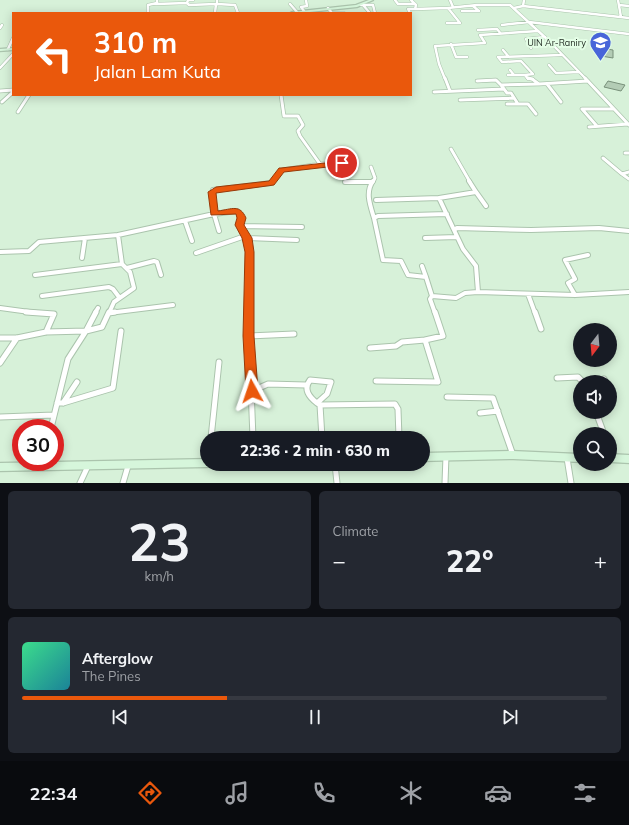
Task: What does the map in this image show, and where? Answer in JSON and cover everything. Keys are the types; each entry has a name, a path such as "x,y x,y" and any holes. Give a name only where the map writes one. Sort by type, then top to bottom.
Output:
{"street":[{"path":"156,4 157,0"},
{"path":"187,3 188,0 193,0"},
{"path":"215,12 217,0"},
{"path":"305,12 301,7 307,6 306,0"},
{"path":"362,5 370,0"},
{"path":"395,0 398,4 415,4"},
{"path":"411,0 416,6 415,9"},
{"path":"450,0 452,7"},
{"path":"474,0 477,5"},
{"path":"496,0 500,4"},
{"path":"523,6 524,0"},
{"path":"618,0 621,18"},
{"path":"148,12 148,5 187,3 189,5 234,5 238,12"},
{"path":"290,4 297,12 373,5 375,12"},
{"path":"410,12 408,9 500,4 510,5 588,81 628,124"},
{"path":"362,5 369,12"},
{"path":"619,5 629,6"},
{"path":"462,11 479,11 473,6"},
{"path":"514,8 523,6 629,18"},
{"path":"328,8 332,12"},
{"path":"447,23 460,22 448,8"},
{"path":"502,25 508,26 529,22 629,34"},
{"path":"478,30 496,29 501,34"},
{"path":"512,30 515,33"},
{"path":"450,91 439,64 434,46 485,43 480,35 538,31"},
{"path":"531,48 526,39 544,37"},
{"path":"451,44 456,57 466,57"},
{"path":"8,49 11,45"},
{"path":"0,50 12,49"},
{"path":"503,50 509,57"},
{"path":"0,68 12,55"},
{"path":"508,75 533,74 521,62 502,62 498,58 562,55"},
{"path":"549,66 556,73 579,72"},
{"path":"510,70 514,75"},
{"path":"525,75 528,79 532,79 539,84"},
{"path":"477,81 496,80 507,93 511,93 518,104"},
{"path":"501,85 588,81"},
{"path":"547,84 561,102"},
{"path":"434,92 504,89"},
{"path":"0,90 12,91"},
{"path":"2,102 12,92"},
{"path":"18,112 28,96"},
{"path":"281,96 284,116 298,116 303,125 298,131 298,134 304,145 312,152 320,164"},
{"path":"460,100 514,98"},
{"path":"507,104 528,104 536,114"},
{"path":"596,125 582,109 614,108"},
{"path":"596,125 628,124"},
{"path":"589,127 598,127 596,125"},
{"path":"451,149 486,206"},
{"path":"603,158 629,179"},
{"path":"219,231 214,214 212,190 271,183 280,171 320,164 342,163"},
{"path":"371,168 375,178 371,182 370,201 383,260 401,261 408,275 426,277"},
{"path":"622,174 629,172"},
{"path":"345,182 371,182"},
{"path":"376,200 439,198 476,192"},
{"path":"439,198 466,256 476,266 478,292"},
{"path":"0,252 29,251 38,242 118,235 214,214 238,211 242,215 240,224 246,237 249,252 248,336 253,431"},
{"path":"374,218 378,216 447,214"},
{"path":"185,221 192,241"},
{"path":"241,226 302,227"},
{"path":"454,230 457,228 531,230 585,228 629,231"},
{"path":"0,338 17,338 46,332 86,331 102,327 114,302 119,297 134,288 130,272 122,264 118,235"},
{"path":"196,253 246,237 297,240"},
{"path":"425,238 457,237"},
{"path":"82,258 85,238"},
{"path":"575,295 568,283 575,279 565,263 565,260 588,255"},
{"path":"127,268 154,261 157,262 161,275"},
{"path":"35,275 122,264"},
{"path":"370,348 396,346 402,342 439,338 442,336 430,299 432,296 422,266"},
{"path":"42,296 109,287 113,289 119,297"},
{"path":"432,296 456,298 465,294 501,291 528,294 575,295 629,292"},
{"path":"528,294 541,329"},
{"path":"109,314 173,305"},
{"path":"0,308 30,313 54,314 46,332"},
{"path":"60,403 68,359 86,331 98,308"},
{"path":"60,403 113,388 115,383 121,331"},
{"path":"248,336 294,334"},
{"path":"0,363 17,338"},
{"path":"376,381 438,382 425,340"},
{"path":"212,431 219,362"},
{"path":"557,378 573,377"},
{"path":"306,385 310,380 331,382 330,393 319,404"},
{"path":"53,419 60,403 77,382"},
{"path":"252,391 268,384 306,385"},
{"path":"306,385 310,399 319,404 395,404 398,409 399,431"},
{"path":"447,397 490,396 494,399 513,455"},
{"path":"319,404 321,431"},
{"path":"480,413 498,411"},
{"path":"0,417 54,415"},
{"path":"430,457 513,455 573,458"},
{"path":"445,483 446,456"},
{"path":"567,458 571,483"},
{"path":"617,458 629,459"},
{"path":"64,465 128,466 200,463"},
{"path":"0,467 12,466"},
{"path":"80,483 88,466"},
{"path":"123,483 128,466"},
{"path":"336,471 337,483"}],"building":[{"path":"601,48 613,50 613,58 601,56"},
{"path":"608,81 625,85 621,91 604,87"}],"place":[{"name":"UIN Ar-Raniry","path":"601,62"}],"route":[{"path":"252,391 248,336 249,252 247,238 240,225 242,215 239,211 214,214 212,190 273,183 281,170 320,164 342,163"}]}
